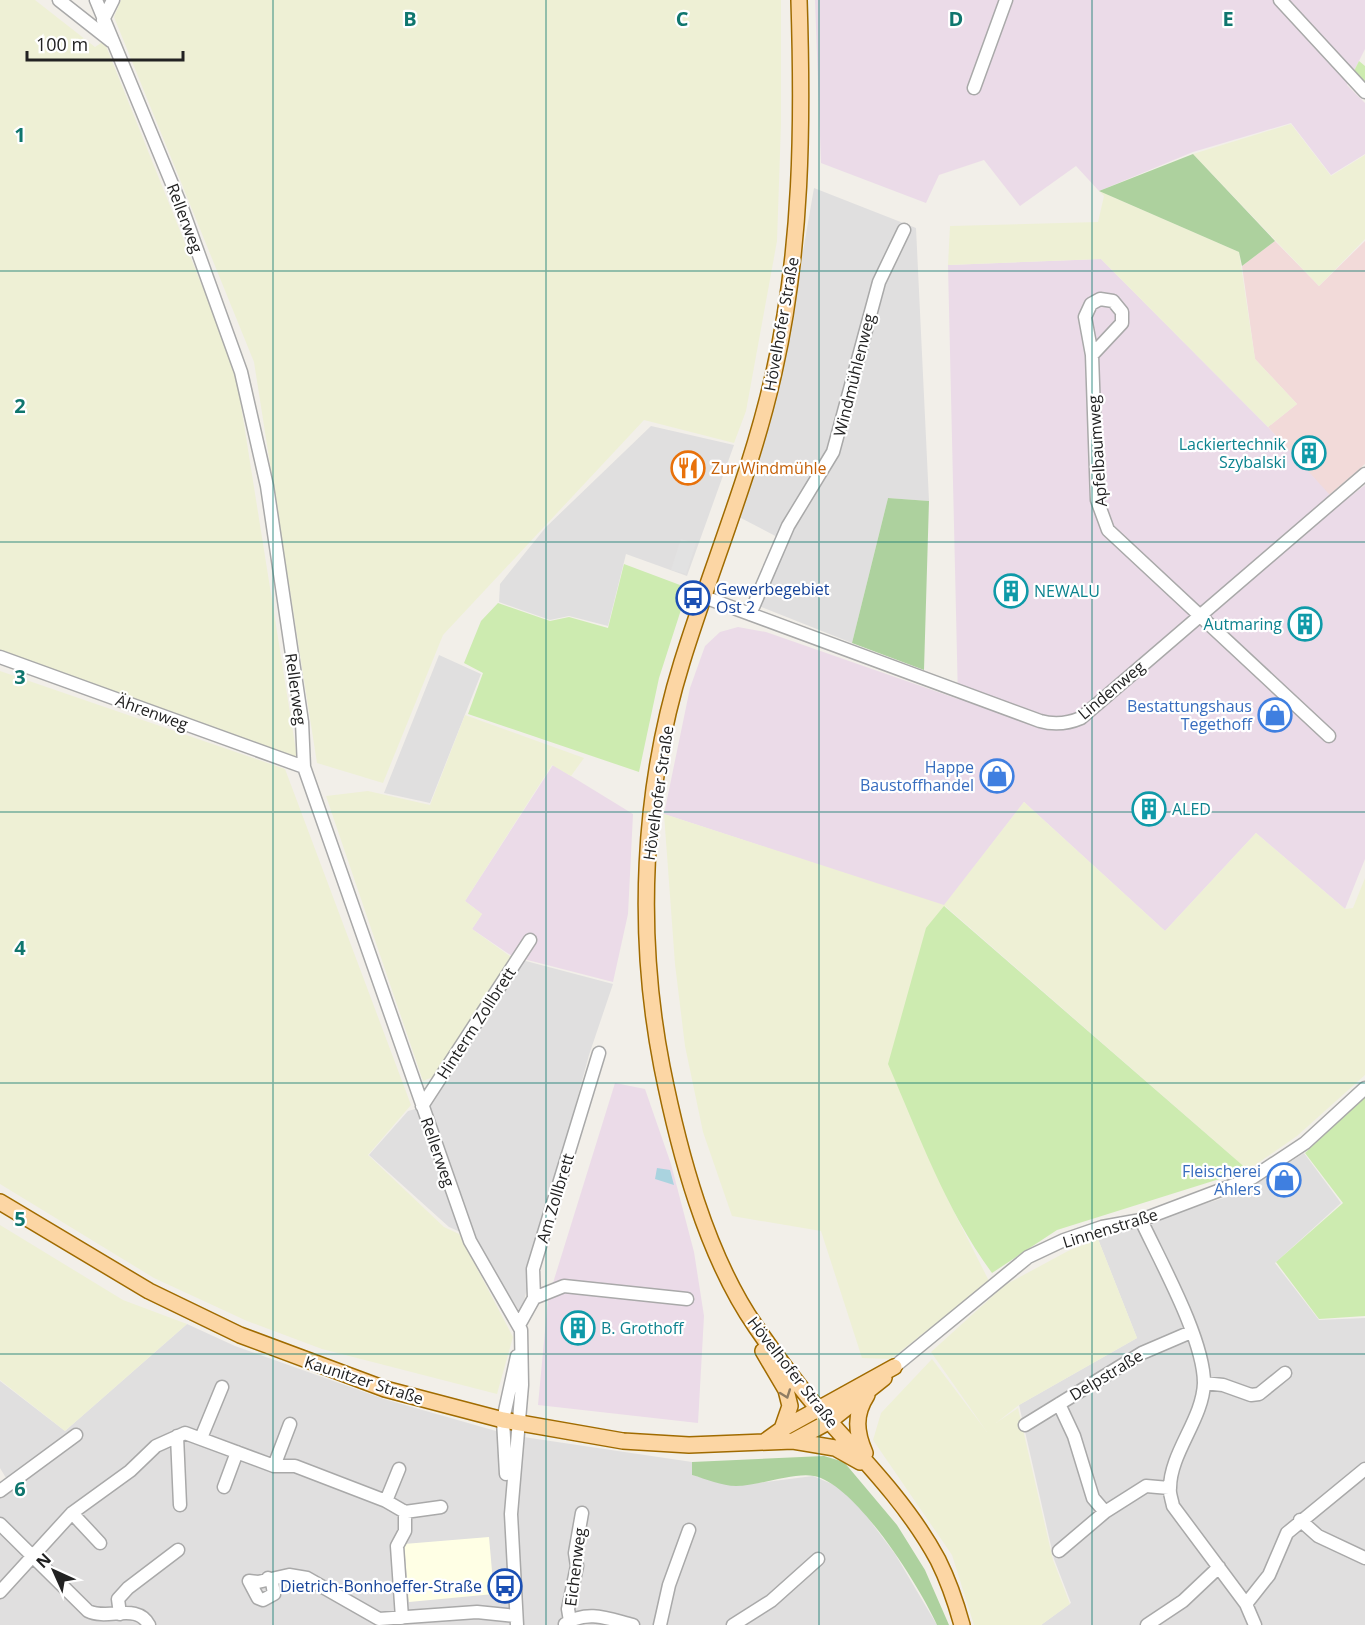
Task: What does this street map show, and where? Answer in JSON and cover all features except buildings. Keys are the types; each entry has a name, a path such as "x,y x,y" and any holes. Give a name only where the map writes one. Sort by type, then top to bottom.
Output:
{"main road":[{"name":"Hövelhofer Straße","path":"799,0 801,153 790,286 763,418 674,694 660,757 649,834 647,924 651,991 662,1066 681,1145 724,1269 753,1323 824,1415 873,1470 908,1515 938,1561 963,1625"},
{"name":"Kaunitzer Straße","path":"0,1202 149,1291 240,1335 385,1389 510,1422 624,1441 689,1445 792,1441"},
{"path":"753,1323 759,1345 786,1390 790,1406 782,1429"},
{"path":"873,1470 857,1436 858,1409 869,1392 894,1367"},
{"path":"792,1441 824,1415 894,1367"},
{"path":"764,1443 782,1429 824,1415 869,1392"},
{"path":"792,1441 835,1448 873,1470"}],"street":[{"name":"Rellerweg","path":"59,0 112,42"},
{"name":"Rellerweg","path":"96,0 182,208 241,372 267,486 302,722 304,767 470,1241 519,1325"},
{"path":"103,20 113,0"},
{"path":"974,88 1006,0"},
{"path":"1280,0 1365,92"},
{"name":"Windmühlenweg","path":"750,614 788,526 833,452 879,282 903,230"},
{"name":"Apfelbaumweg","path":"1092,355 1097,500 1108,530 1329,736"},
{"name":"Lindenweg","path":"704,597 1051,724 1070,722 1081,718 1198,615 1365,474"},
{"name":"Ährenweg","path":"0,657 304,767"},
{"name":"Hinterm Zollbrett","path":"422,1106 530,940"},
{"name":"Am Zollbrett","path":"534,1298 533,1269 599,1053"},
{"name":"Linnenstraße","path":"894,1367 1028,1257 1064,1240 1102,1227 1141,1220 1252,1178 1305,1143 1365,1088"},
{"path":"1141,1220 1191,1332 1200,1358 1204,1383 1197,1413 1173,1472 1170,1488 1173,1506 1246,1604 1256,1625"},
{"path":"268,1578 289,1575 307,1578 379,1619 477,1612 516,1620 510,1422 521,1341 519,1325 534,1298 564,1286 687,1299"},
{"name":"Delpstraße","path":"1025,1425 1142,1353 1191,1332"},
{"path":"1204,1383 1223,1385 1251,1395 1258,1394 1285,1373"},
{"path":"201,1438 222,1387"},
{"path":"1059,1404 1074,1436 1093,1498 1105,1512"},
{"path":"274,1466 290,1424"},
{"path":"0,1592 72,1513 130,1472 156,1446 185,1433 274,1466 295,1466 386,1501 405,1512 441,1507"},
{"path":"0,1491 76,1435"},
{"path":"177,1436 180,1505"},
{"path":"224,1488 237,1452"},
{"path":"386,1501 399,1469"},
{"path":"1246,1604 1269,1575 1287,1533 1300,1520 1365,1469"},
{"path":"1059,1551 1105,1512 1146,1486 1170,1488"},
{"path":"402,1618 397,1546 405,1531 405,1512"},
{"path":"72,1513 100,1544"},
{"name":"Eichenweg","path":"567,1623 577,1566 575,1553 582,1513"},
{"path":"1300,1520 1318,1536 1365,1558"},
{"path":"0,1524 34,1555 88,1611 108,1617 134,1612 145,1618 149,1625"},
{"path":"660,1625 669,1585 689,1530"},
{"path":"120,1614 118,1599 128,1588 178,1550"},
{"path":"733,1625 771,1601 818,1559"},
{"path":"1147,1625 1183,1601 1219,1567"},
{"path":"567,1623 581,1616 595,1615 633,1625"}],"shaded area":[{"path":"0,0 35,0 95,47 104,41 235,368 297,757 0,650"},
{"path":"121,0 781,0 781,124 777,241 746,411 734,443 644,420 443,635 383,783 317,763 254,362 114,17"},
{"path":"815,0 1365,0 1365,49 1347,85 1365,103 1365,154 1331,175 1291,123 1193,152 1099,191 1076,166 1020,206 984,160 939,175 926,203 821,163"},
{"path":"1291,124 1331,176 1365,155 1365,239 1319,286 1193,154"},
{"path":"814,188 916,228 929,501 888,498 852,643 759,606 783,540 739,517 785,355"},
{"path":"1099,191 1239,252 1255,359 1297,404 1268,427 1101,259 948,265 950,226 1098,222 1104,196"},
{"path":"1275,241 1319,286 1365,241 1365,464 1329,495 1268,427 1297,404 1255,359 1242,266"},
{"name":"Gewerbegebiet Ost 2","path":"1101,259 1268,427 1339,505 1365,485 1365,859 1345,909 1256,833 1165,931 1024,802 944,906 664,814 690,688 705,646 720,632 738,627 766,632 958,699 948,265"},
{"path":"651,426 734,445 687,576 626,554 608,626 569,616 550,620 499,602 500,584 546,527"},
{"path":"681,539 696,543 686,574 671,570"},
{"path":"439,655 481,674 430,803 384,793"},
{"path":"0,671 285,769 411,1105 368,1155 444,1227 459,1234 513,1337 497,1394 322,1349 247,1321 154,1278 0,1184"},
{"path":"465,715 584,758 571,776 552,765 465,901 482,914 472,929 511,957 433,1077 423,1081 326,796 368,791 430,805"},
{"path":"553,765 633,814 628,914 613,982 512,956 472,929 482,914 465,901"},
{"path":"1024,802 1165,931 1256,833 1345,909 1353,908 1365,878 1365,1075 1297,1136 1248,1170 945,906 946,1196 989,1281 891,1359 862,1358 821,1231 732,1216 703,1132 685,1046 675,964 664,814 944,905"},
{"path":"522,960 613,984 589,1055 521,1314 474,1238 449,1227 369,1155 408,1111 430,1105"},
{"path":"615,1083 645,1089 671,1164 694,1252 704,1316 698,1423 538,1405 548,1299"},
{"path":"1304,1153 1341,1203 1275,1263 1319,1320 1365,1318 1365,1625 1041,1625 1071,1603 1054,1559 1019,1405 1137,1338 1098,1239 1137,1224 1224,1198 1256,1184"},
{"path":"0,1225 123,1300 187,1324 65,1431 0,1380"},
{"path":"1098,1239 1137,1338 1019,1405 996,1423 1018,1408 1053,1560 1070,1604 1041,1625 974,1625 952,1555 873,1440 881,1413 932,1359 987,1432 931,1352 1005,1285 1068,1251"},
{"path":"187,1324 235,1346 384,1399 510,1435 692,1462 692,1475 735,1486 813,1476 839,1487 862,1510 895,1554 937,1625 0,1625 0,1483 6,1478 0,1468 0,1381 65,1431"},
{"path":"489,1537 494,1594 409,1602 404,1544"}],"green space":[{"path":"1359,61 1365,66 1365,91 1351,77"},
{"path":"1193,154 1275,241 1242,266 1239,252 1099,191"},
{"path":"888,498 929,501 924,670 852,643"},
{"path":"624,564 688,588 659,678 639,772 468,714 483,673 464,663 481,621 498,603 550,621 569,617 608,628"},
{"path":"944,906 1248,1170 1057,1230 992,1273 947,1198 888,1064 926,928"},
{"path":"1365,1097 1365,1316 1319,1319 1276,1262 1343,1203 1305,1153"},
{"path":"824,1456 844,1462 897,1525 925,1570 949,1625 937,1625 917,1587 885,1539 849,1497 831,1483 806,1475 731,1486 692,1475 692,1462"}],"water":[{"path":"657,1168 670,1170 674,1185 655,1179"}],"place":[{"name":"Lackiertechnik Szybalski","path":"1309,453"},
{"name":"Zur Windmühle","path":"688,468"},
{"name":"NEWALU","path":"1011,591"},
{"name":"Gewerbegebiet Ost 2","path":"693,598"},
{"name":"Autmaring","path":"1305,624"},
{"name":"Bestattungshaus Tegethoff","path":"1275,715"},
{"name":"Happe Baustoffhandel","path":"997,776"},
{"name":"ALED","path":"1149,809"},
{"name":"Fleischerei Ahlers","path":"1284,1180"},
{"name":"B. Grothoff","path":"578,1328"},
{"name":"Dietrich-Bonhoeffer-Straße","path":"505,1586"}]}
